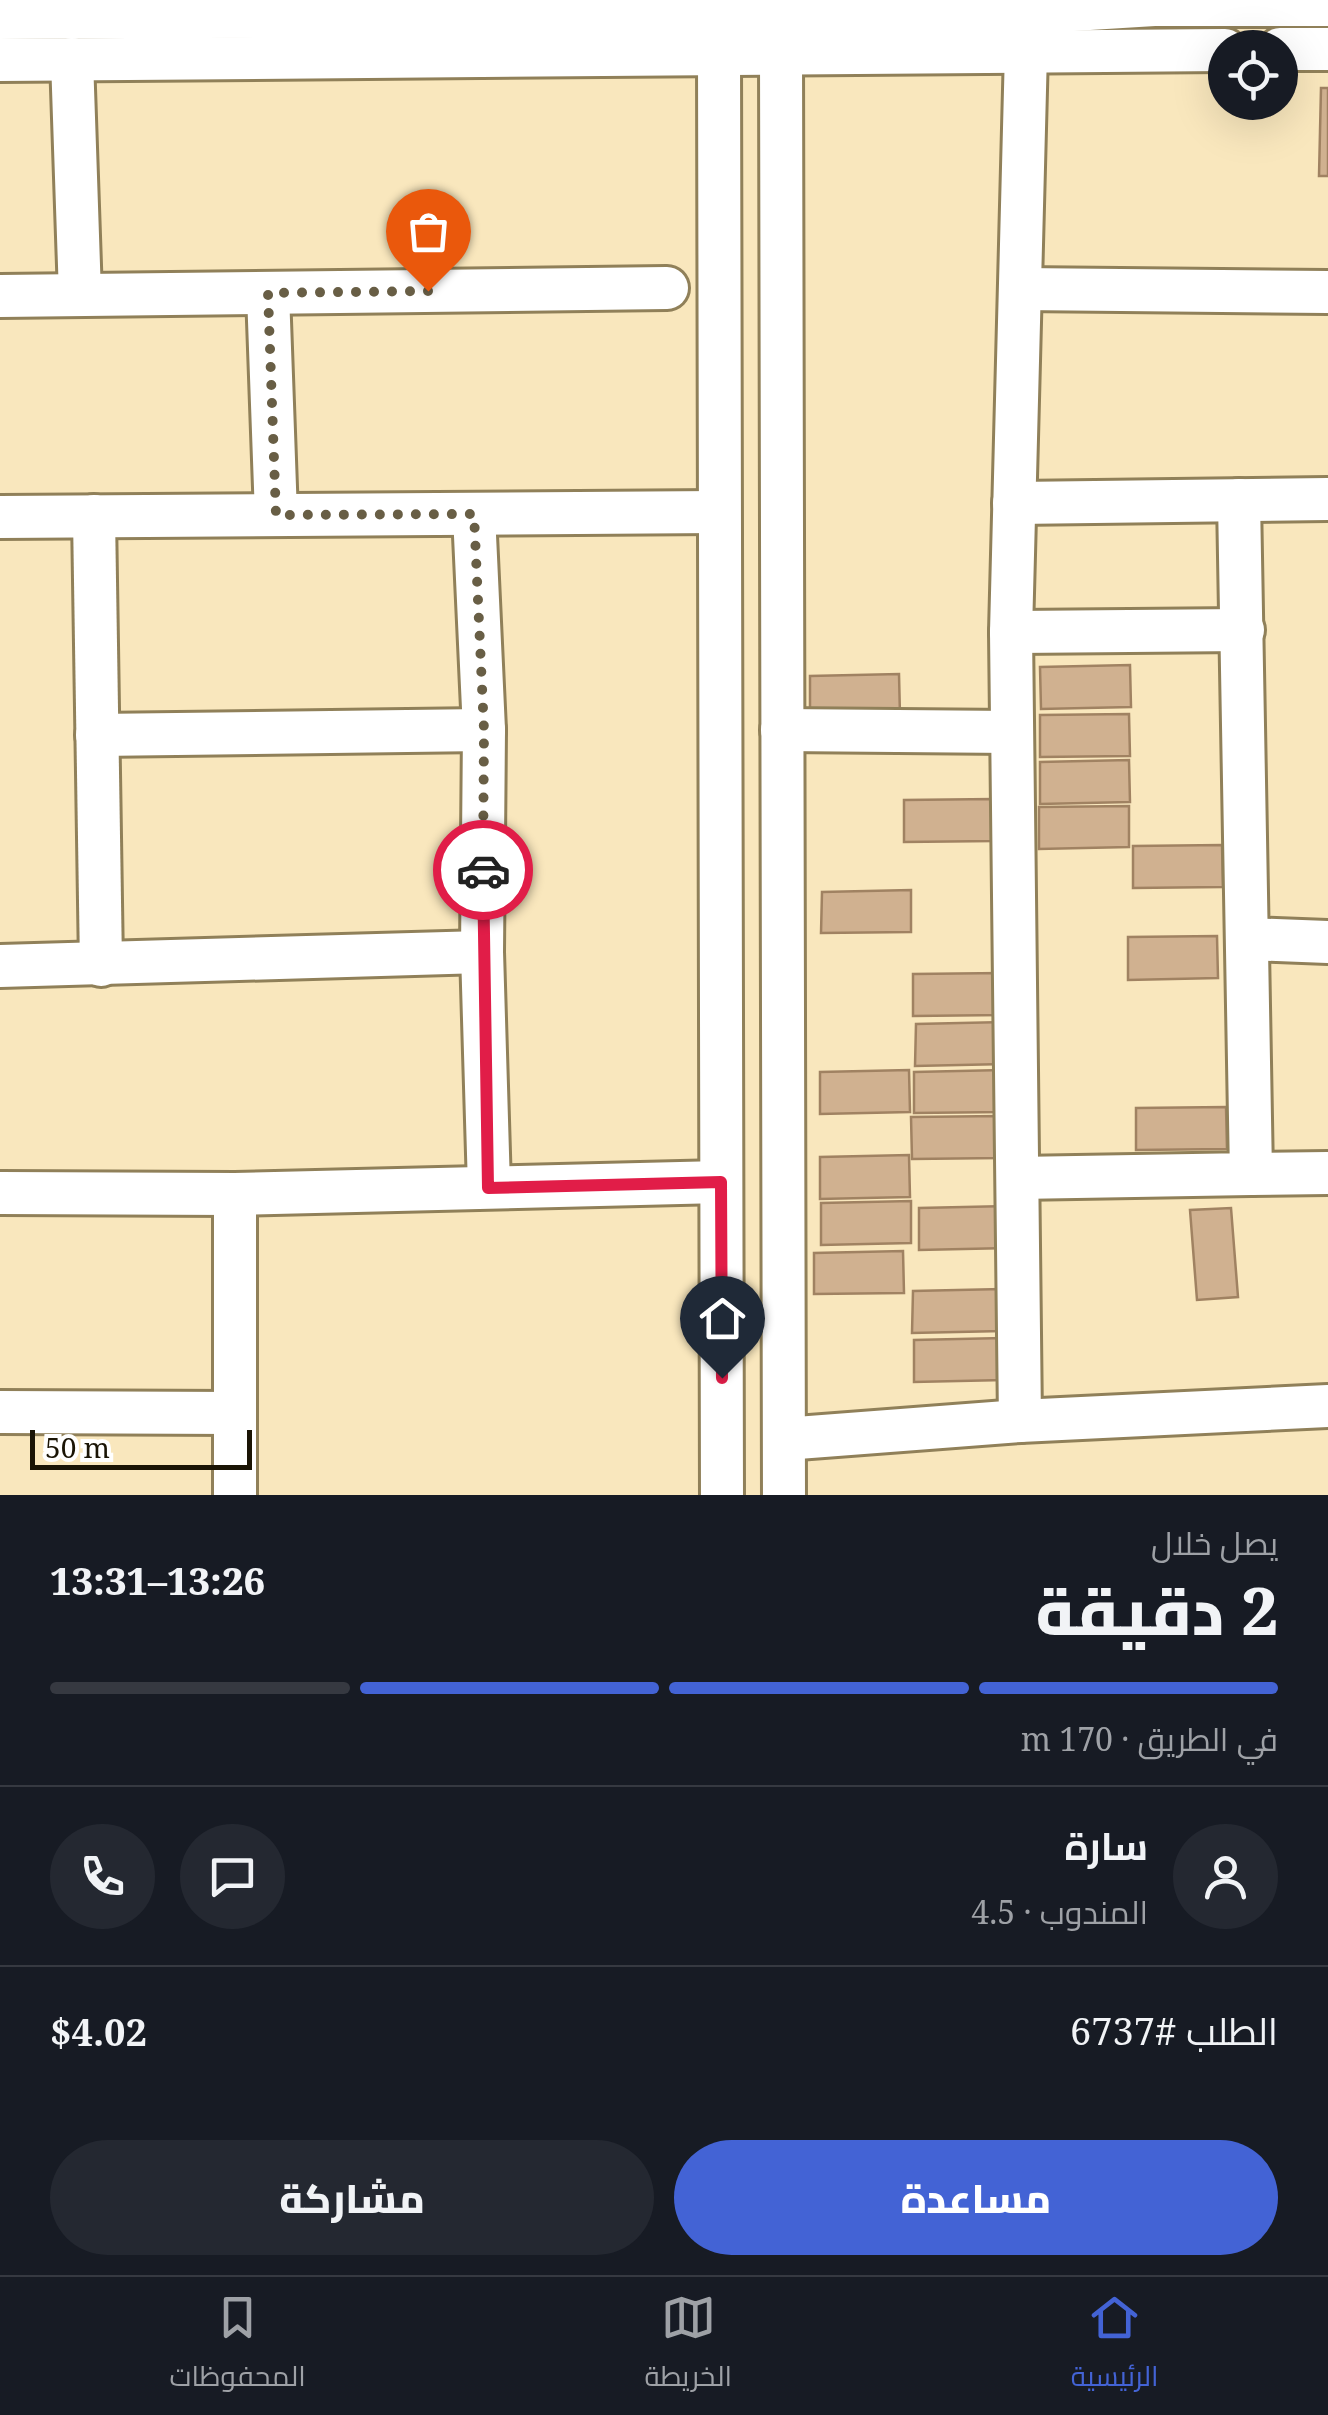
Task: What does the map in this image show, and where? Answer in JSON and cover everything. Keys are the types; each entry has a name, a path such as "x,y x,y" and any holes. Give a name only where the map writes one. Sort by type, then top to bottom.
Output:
{"street":[{"path":"0,18 1024,13 1154,6 1328,5"},
{"path":"1298,49 1328,49"},
{"path":"0,60 1208,50"},
{"path":"1020,1421 1011,632 1026,52"},
{"path":"719,54 722,1495"},
{"path":"781,54 784,1495"},
{"path":"72,60 80,296"},
{"path":"0,296 667,288"},
{"path":"1020,289 1328,292"},
{"path":"268,293 276,515"},
{"path":"1014,502 1328,499"},
{"path":"1239,500 1251,1174"},
{"path":"0,517 718,512"},
{"path":"474,514 484,730 482,952 488,1188"},
{"path":"94,516 101,965"},
{"path":"1011,632 1243,630"},
{"path":"97,735 484,730"},
{"path":"782,730 1012,732"},
{"path":"1248,940 1328,942"},
{"path":"0,966 482,952"},
{"path":"1018,1178 1328,1173"},
{"path":"0,1194 234,1194 721,1182"},
{"path":"234,1194 234,1495"},
{"path":"784,1439 1020,1421 1328,1406"},
{"path":"0,1412 234,1413"}],"building":[{"path":"1321,88 1328,88 1328,176 1319,176"},
{"path":"1130,665 1131,707 1041,709 1040,667"},
{"path":"899,674 900,716 810,718 810,676"},
{"path":"1129,714 1130,756 1040,757 1040,715"},
{"path":"1129,760 1130,802 1040,804 1040,762"},
{"path":"993,799 994,841 904,842 904,800"},
{"path":"1129,806 1129,847 1039,849 1039,807"},
{"path":"1222,845 1223,887 1133,888 1133,846"},
{"path":"911,890 911,932 821,933 822,892"},
{"path":"1217,936 1218,978 1128,980 1128,937"},
{"path":"1002,973 1003,1015 913,1016 913,974"},
{"path":"1005,1022 1005,1064 915,1066 916,1024"},
{"path":"909,1070 910,1112 820,1114 820,1072"},
{"path":"1003,1070 1004,1112 914,1113 914,1072"},
{"path":"1226,1107 1227,1149 1136,1150 1136,1108"},
{"path":"1000,1116 1001,1158 912,1159 911,1117"},
{"path":"909,1155 910,1197 820,1199 820,1157"},
{"path":"911,1201 911,1243 821,1245 821,1203"},
{"path":"1008,1206 1009,1248 919,1250 919,1208"},
{"path":"1231,1208 1238,1297 1197,1300 1190,1210"},
{"path":"903,1251 904,1293 814,1294 814,1253"},
{"path":"1002,1289 1002,1331 912,1333 913,1291"},
{"path":"1003,1338 1004,1380 914,1382 914,1340"}],"way so far":[{"path":"428,291 268,293 276,515 474,514 484,730 483,870"}],"route":[{"path":"483,870 488,1188 721,1182 722,1378"}]}
